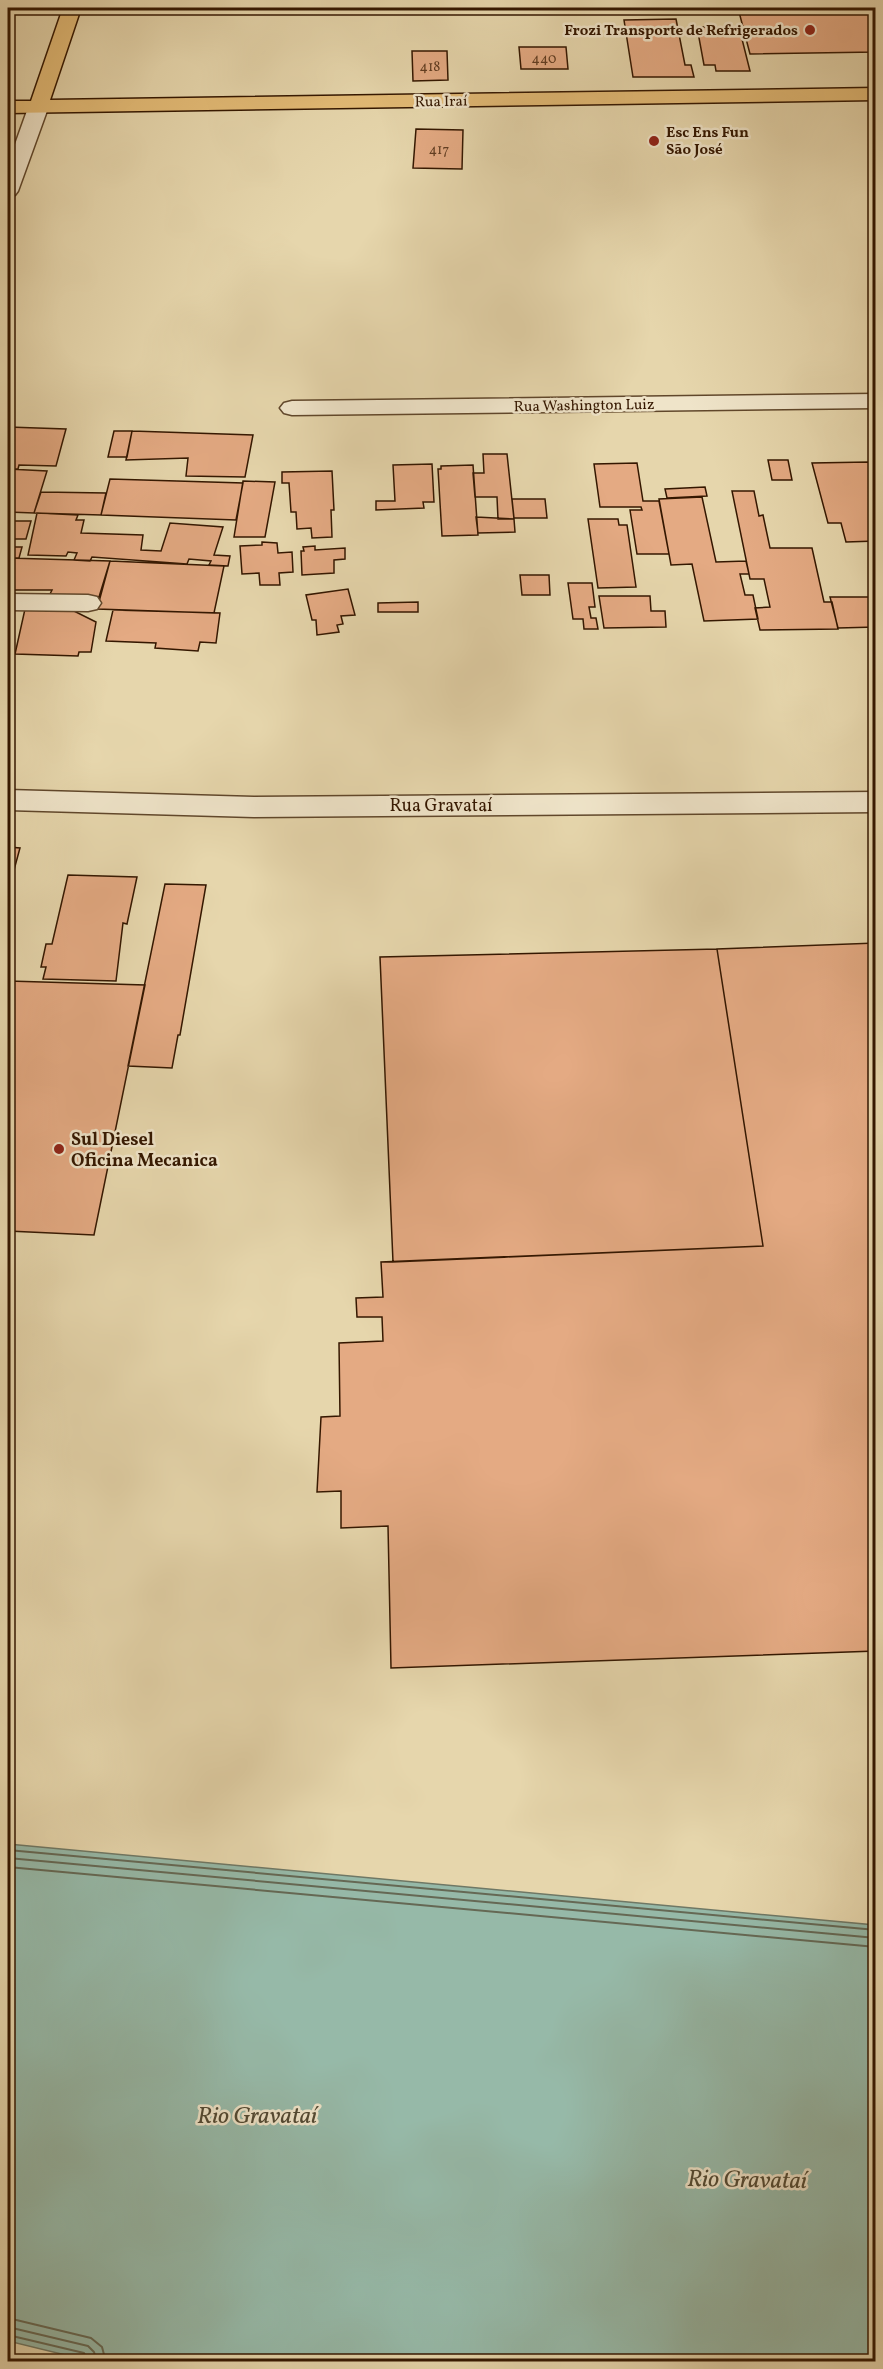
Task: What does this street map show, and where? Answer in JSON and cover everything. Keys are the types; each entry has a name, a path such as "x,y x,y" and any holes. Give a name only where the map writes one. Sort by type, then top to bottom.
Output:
{"main road":[{"path":"38,108 72,8"},
{"name":"Rua Iraí","path":"8,107 876,94"}],"street":[{"path":"8,191 38,108"},
{"name":"Rua Washington Luiz","path":"292,408 876,401"},
{"path":"8,602 88,603"},
{"name":"Rua Gravataí","path":"8,800 254,807 876,802"}],"water":[{"name":"Rio Gravataí","path":"8,1844 875,1925 875,2361 94,2362 8,2341"}],"building":[{"name":"Frozi Transporte de Refrigerados","path":"738,8 876,8 876,52 750,54"},
{"path":"676,19 685,65 691,65 694,77 633,77 624,20"},
{"path":"697,27 739,27 750,71 716,71 715,65 704,65"},
{"path":"519,47 566,47 568,69 521,69"},
{"path":"412,51 447,51 448,80 413,81"},
{"path":"416,129 463,130 462,169 413,168"},
{"path":"8,427 66,429 56,466 19,465 18,469 8,469"},
{"path":"114,431 132,431 127,457 108,457"},
{"path":"132,431 253,435 245,477 186,476 188,458 126,460"},
{"path":"483,454 507,454 514,519 498,519 497,497 475,497 473,473 484,473"},
{"path":"768,460 788,460 792,480 772,480"},
{"path":"869,462 876,481 876,541 846,542 841,523 828,523 812,463"},
{"path":"637,463 643,501 659,501 669,554 637,554 630,510 642,510 641,507 600,507 594,464"},
{"path":"432,464 434,502 423,502 424,508 376,510 376,501 395,501 393,465"},
{"path":"473,465 478,535 442,536 438,469 441,469 441,466"},
{"path":"8,469 47,471 34,513 8,512"},
{"path":"332,471 334,510 331,510 332,537 312,538 311,528 297,529 296,512 291,512 289,483 282,483 282,472"},
{"path":"110,479 243,483 236,520 101,515"},
{"path":"243,481 275,482 265,537 234,537"},
{"path":"705,487 707,496 667,498 665,489"},
{"path":"732,491 754,491 759,516 763,515 770,548 812,548 824,602 832,602 838,629 760,630 755,608 770,607 764,579 750,579"},
{"path":"41,492 106,493 101,515 34,513"},
{"path":"702,497 716,562 746,561 749,574 740,574 745,595 753,595 758,619 704,621 692,564 671,565 659,499"},
{"path":"512,499 545,499 547,518 514,518"},
{"path":"37,513 78,515 76,520 84,520 81,533 143,535 141,550 161,551 170,523 223,527 214,555 230,556 228,566 209,565 211,561 189,559 187,564 92,557 90,561 74,560 77,553 68,552 66,556 28,555"},
{"path":"476,517 514,519 515,532 478,533"},
{"path":"588,519 618,519 619,525 627,525 636,587 598,588"},
{"path":"8,521 31,521 26,539 8,539"},
{"path":"262,542 277,543 278,553 292,552 293,572 279,573 280,585 260,585 259,573 242,574 240,546 262,545"},
{"path":"315,546 315,550 345,548 345,559 334,560 334,573 302,575 301,551 304,551 303,547"},
{"path":"8,547 22,547 19,558 8,558"},
{"path":"8,558 110,561 99,597 49,596 52,590 8,590"},
{"path":"110,561 224,566 214,613 97,609"},
{"path":"520,575 549,575 550,595 522,595"},
{"path":"568,583 592,583 595,607 589,607 591,618 596,618 598,629 584,629 583,619 573,619"},
{"path":"348,589 355,615 341,616 343,624 337,625 339,632 317,635 316,620 312,620 306,595"},
{"path":"599,596 650,596 651,611 665,611 666,627 604,628"},
{"path":"830,597 876,597 876,627 838,628"},
{"path":"418,602 418,612 378,612 378,603"},
{"path":"25,609 74,611 96,622 91,652 79,652 78,656 15,654"},
{"path":"113,610 220,613 216,643 200,642 198,651 155,648 156,643 106,641"},
{"path":"8,847 20,848 11,881 8,881"},
{"path":"68,875 137,877 127,924 123,923 116,981 43,979 46,967 41,967 46,944 52,944"},
{"path":"165,884 206,885 180,1035 178,1035 172,1068 128,1066"},
{"path":"876,943 876,1651 391,1668 388,1526 341,1528 341,1491 317,1492 321,1417 340,1416 339,1343 383,1341 382,1317 357,1317 356,1298 383,1297 381,1262 763,1246 717,949"},
{"path":"717,949 763,1246 393,1262 380,957"},
{"name":"Sul Diesel Oficina Mecanica","path":"8,981 145,985 94,1235 8,1231"}],"place":[{"name":"Frozi Transporte de Refrigerados","path":"810,30"},
{"name":"Esc Ens Fun São José","path":"654,141"},
{"name":"Sul Diesel Oficina Mecanica","path":"59,1149"}]}
